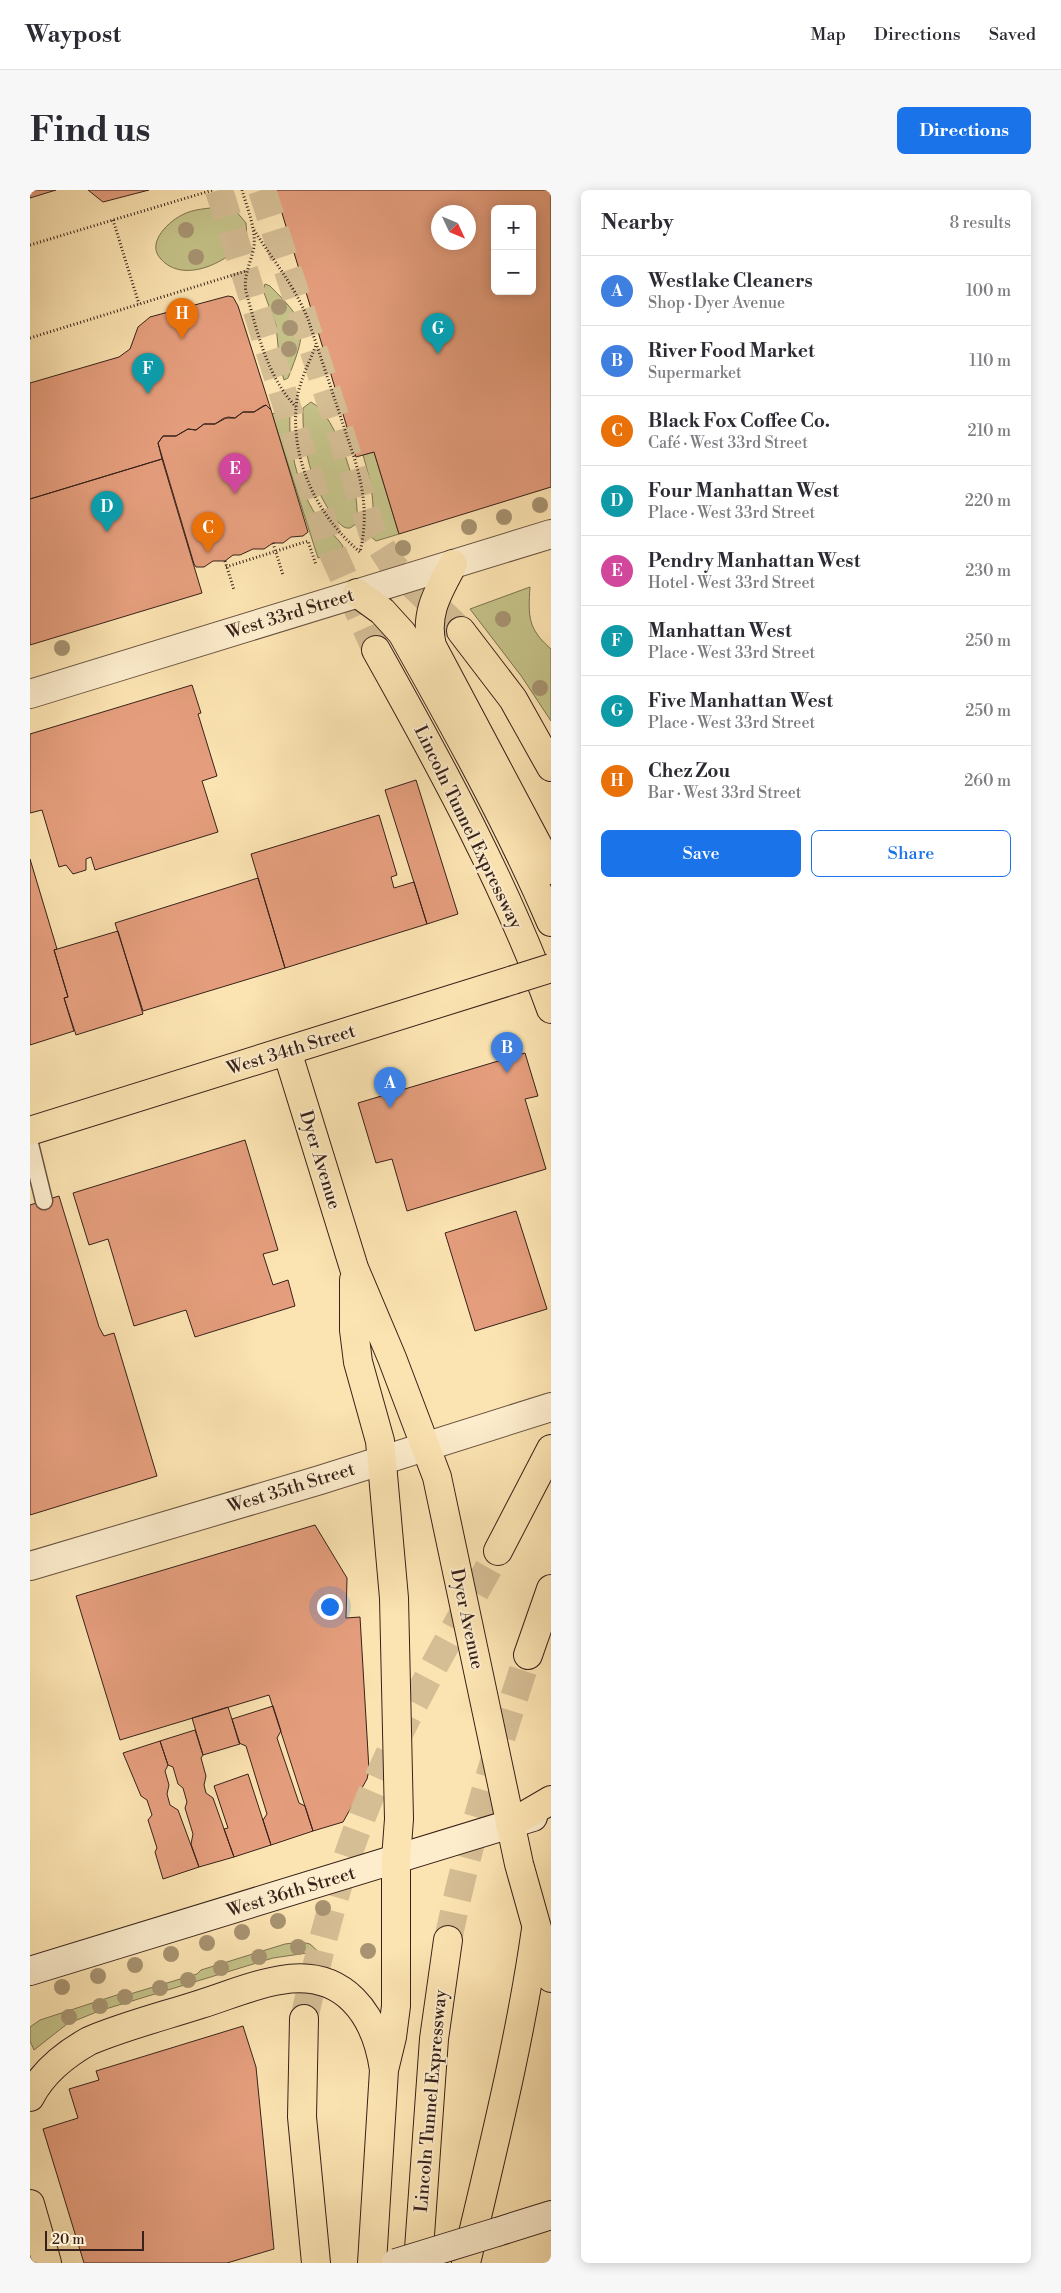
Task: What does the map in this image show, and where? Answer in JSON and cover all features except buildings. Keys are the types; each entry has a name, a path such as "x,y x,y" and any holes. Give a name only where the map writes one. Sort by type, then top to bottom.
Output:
{"main road":[{"path":"453,564 437,594 429,618 428,628 432,646 551,870"},
{"path":"357,593 382,611 402,633 525,862 551,922"},
{"path":"461,631 513,699 551,767"},
{"name":"Lincoln Tunnel Expressway","path":"376,650 432,751 495,875 533,959 551,1009"},
{"name":"West 34th Street","path":"30,1131 551,968"},
{"name":"Dyer Avenue","path":"287,1051 354,1268 437,1477 524,1890 551,1978"},
{"name":"Dyer Avenue","path":"354,1268 354,1330 358,1362 377,1423 382,1460 396,1635 399,1819 396,1859 396,2006 392,2037 384,2070"},
{"path":"498,1551 551,1449"},
{"path":"528,1655 551,1589"},
{"path":"510,1824 551,1800"},
{"path":"466,2263 514,2062 527,1997 536,1930"},
{"name":"Lincoln Tunnel Expressway","path":"418,2263 434,2040 448,1940"},
{"path":"30,2097 54,2066 65,2056 89,2041 263,1985 294,1978 320,1980 344,1992 363,2010 377,2035 384,2070 372,2263"},
{"path":"304,2019 302,2117 316,2263"},
{"path":"30,2204 47,2263"}],"street":[{"name":"West 33rd Street","path":"30,694 551,534"},
{"name":"West 35th Street","path":"30,1566 544,1409"},
{"name":"West 36th Street","path":"30,1972 551,1811"},
{"path":"396,2263 550,2216"}],"lane":[{"path":"30,1144 44,1200"}],"path":[{"path":"30,245 213,190"},
{"path":"242,190 254,230 254,246 246,271 246,292 265,357 280,386 297,408"},
{"path":"113,220 139,304"},
{"path":"254,230 291,283 302,304 316,345 361,480 366,522 360,552 324,515 312,493 301,454 297,408 302,381 316,345"},
{"path":"30,338 246,271"},
{"path":"226,567 308,541 316,565"},
{"path":"273,543 283,575"},
{"path":"224,561 234,590"}],"shaded area":[{"path":"210,208 236,211 246,223 247,238 240,247 219,262 193,270 181,270 170,266 160,258 156,252 156,245 162,232 172,221 184,214"},
{"path":"265,284 270,286 291,309 300,327 299,348 288,378 284,380 280,366 276,325 263,290"},
{"path":"311,402 321,410 339,439 352,477 357,512 356,524 350,528 345,528 335,518 314,480 306,451 303,422 303,408"},
{"path":"287,409 290,414 291,442 296,470 306,497 320,521 343,546 341,551 318,558 272,414"},
{"path":"374,452 399,534 376,541 370,536 373,506 363,455"},
{"path":"530,587 529,607 531,622 543,642 551,649 551,721 522,677 470,609"},
{"path":"301,1942 310,1944 322,1955 307,1953 273,1958 99,2011 67,2024 34,2050 30,2041 30,2027 40,2020 126,1992 130,1994 197,1974 201,1970 285,1944"}],"tunnel":[{"path":"219,190 333,553 376,650"},
{"path":"262,190 373,534 394,567 461,631"},
{"path":"304,2019 340,1879 370,1797 414,1703 498,1551"},
{"path":"448,1940 484,1796 528,1655"}],"place":[{"name":"Chez Zou","path":"182,339"},
{"name":"Five Manhattan West","path":"438,354"},
{"name":"Manhattan West","path":"148,394"},
{"name":"Pendry Manhattan West","path":"235,494"},
{"name":"Four Manhattan West","path":"107,532"},
{"name":"Black Fox Coffee Co.","path":"208,553"},
{"name":"River Food Market","path":"507,1073"},
{"name":"Westlake Cleaners","path":"390,1108"}]}
